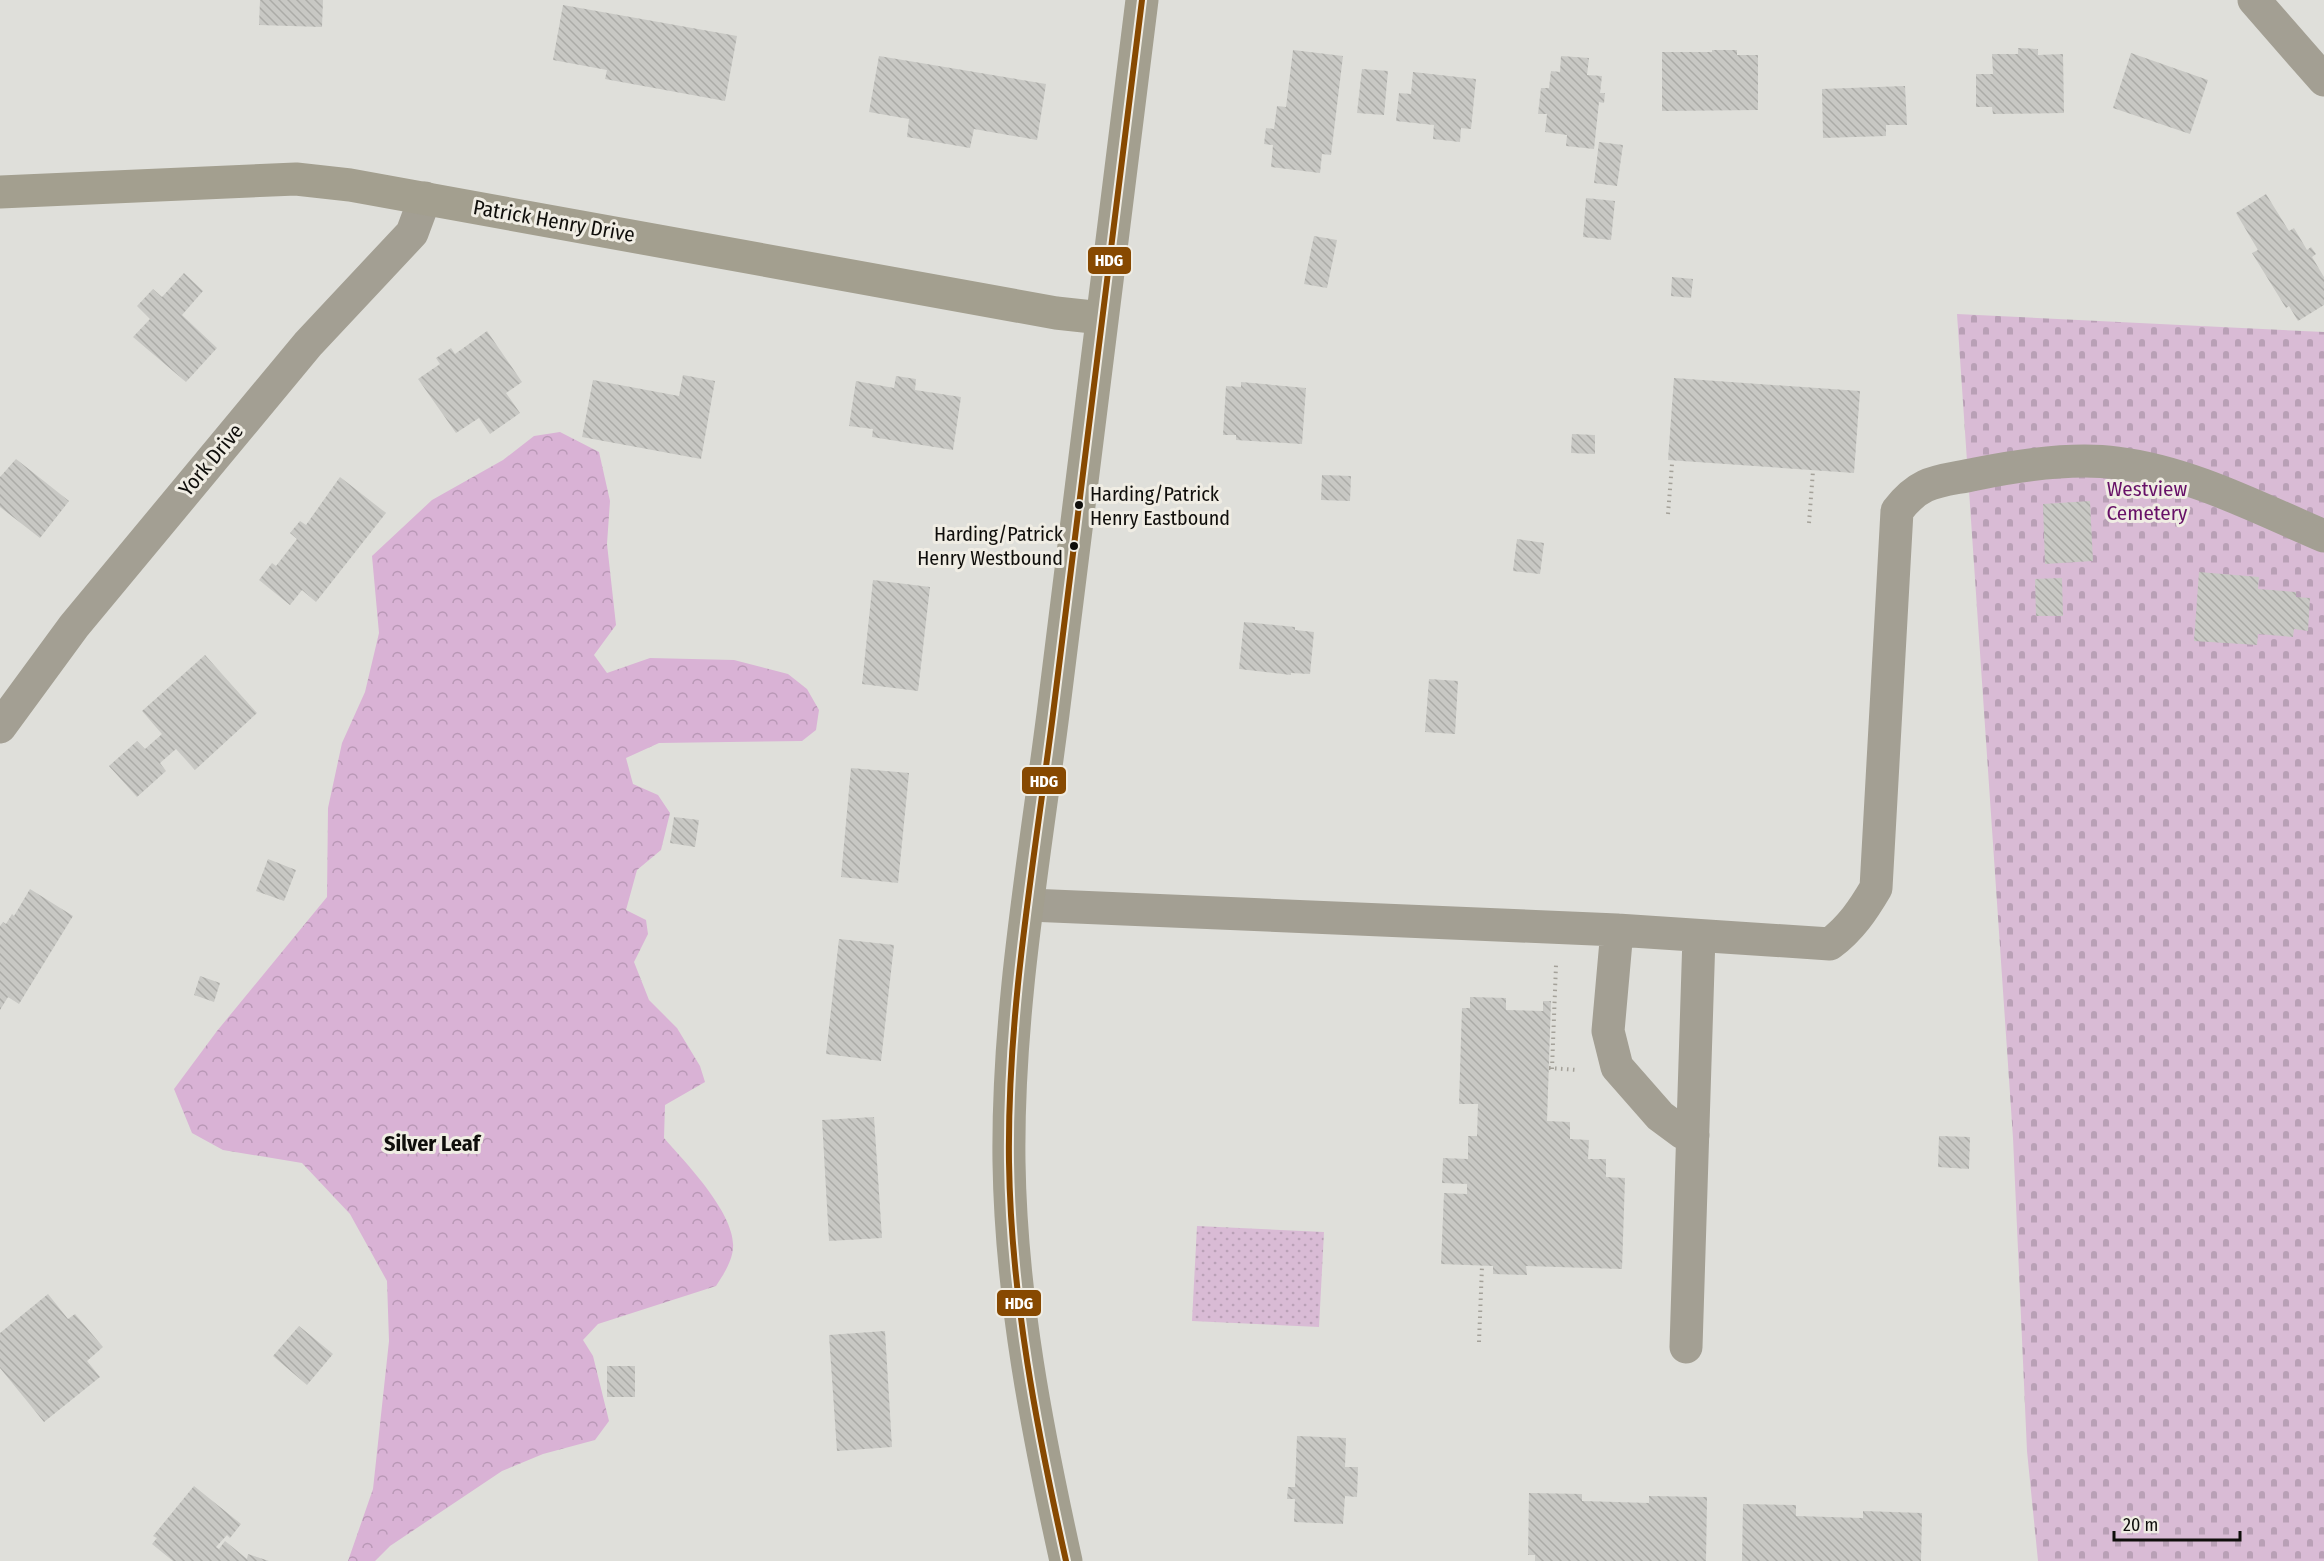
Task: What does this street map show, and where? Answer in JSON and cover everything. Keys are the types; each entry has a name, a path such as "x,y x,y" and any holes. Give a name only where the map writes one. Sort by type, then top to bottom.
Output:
{"main road":[{"path":"1066,1561 1032,1402 1013,1248 1009,1161 1011,1099 1029,905 1142,0"},
{"name":"Patrick Henry Drive","path":"0,192 296,179 350,185 1056,313 1102,318"}],"street":[{"path":"2254,0 2324,80"},
{"name":"York Drive","path":"0,727 74,626 308,344 412,232 425,198"},
{"path":"1029,905 1617,930 1830,944 1846,932 1861,914 1876,888 1897,511 1910,495 1923,486 2001,469 2068,463 2116,462 2153,470 2201,485 2324,536"},
{"path":"1617,930 1608,1031 1617,1067 1660,1116 1683,1133 1693,1135"},
{"path":"1686,1347 1699,936"}],"path":[{"path":"1668,514 1672,464"},
{"path":"1809,523 1813,471"},
{"path":"1556,963 1550,1069 1580,1070"},
{"path":"1479,1342 1482,1266"}],"green space":[{"name":"Westview Cemetery","path":"1957,314 2324,332 2324,1561 2038,1561 2027,1451 2013,1138"},
{"path":"560,432 599,452 610,501 607,544 616,625 594,655 607,673 650,658 734,660 788,674 807,689 819,710 816,730 802,741 659,743 626,758 633,784 658,795 670,813 661,850 637,870 626,910 646,920 648,934 634,962 649,1000 677,1028 700,1066 705,1082 665,1105 664,1138 708,1189 732,1234 733,1248 727,1268 716,1286 598,1324 583,1340 593,1356 609,1421 595,1440 543,1454 502,1471 390,1546 375,1561 348,1561 373,1489 389,1341 387,1281 350,1214 302,1163 223,1150 192,1133 174,1089 217,1031 327,897 328,808 342,743 365,692 379,633 372,556 432,500 503,460 534,436"},
{"path":"1197,1226 1324,1232 1319,1327 1192,1321"}],"building":[{"path":"260,0 323,0 322,27 259,25"},
{"path":"563,5 737,36 725,101 605,79 607,70 553,60"},
{"path":"2018,48 2038,49 2038,55 2063,54 2064,113 1993,114 1992,107 1976,107 1976,74 1993,74 1992,54 2018,54"},
{"path":"1293,50 1343,56 1331,155 1322,154 1320,173 1271,167 1273,145 1264,144 1266,128 1274,129 1277,106 1286,107"},
{"path":"1712,50 1737,50 1737,55 1758,55 1758,110 1662,111 1662,52 1712,52"},
{"path":"2131,53 2208,80 2190,134 2113,108"},
{"path":"879,56 1046,84 1037,140 974,129 970,148 907,137 909,119 869,112"},
{"path":"1561,56 1589,58 1587,75 1602,76 1600,93 1605,93 1604,103 1599,102 1594,149 1566,146 1567,135 1545,132 1547,114 1538,114 1541,88 1549,88 1551,71 1560,72"},
{"path":"1362,69 1388,71 1384,115 1357,113"},
{"path":"1413,72 1476,79 1471,129 1461,128 1460,142 1433,139 1434,125 1396,121 1399,93 1411,94"},
{"path":"1905,86 1907,125 1886,125 1886,136 1823,138 1822,89"},
{"path":"1599,142 1623,145 1617,186 1594,183"},
{"path":"2266,194 2289,231 2294,228 2307,250 2311,247 2316,254 2312,257 2324,277 2324,305 2298,321 2289,306 2286,308 2252,253 2258,250 2236,213"},
{"path":"1586,198 1615,201 1611,240 1583,237"},
{"path":"1314,236 1337,240 1327,288 1304,284"},
{"path":"184,273 203,291 182,315 217,348 186,382 133,337 150,319 137,306 153,289 162,297"},
{"path":"1672,277 1693,279 1691,298 1671,296"},
{"path":"487,331 522,382 506,393 520,413 490,434 479,418 456,433 418,379 440,364 436,358 451,348 455,354"},
{"path":"683,375 715,381 701,459 582,437 593,380 679,396"},
{"path":"896,376 916,379 915,390 961,397 953,450 872,437 873,429 849,426 856,381 894,388"},
{"path":"1674,378 1860,391 1854,473 1668,460"},
{"path":"1241,382 1306,388 1302,444 1236,440 1236,435 1223,435 1226,386 1241,387"},
{"path":"1572,434 1595,435 1595,454 1571,453"},
{"path":"16,459 69,501 40,538 0,507 0,477"},
{"path":"1322,475 1351,476 1350,501 1321,500"},
{"path":"340,477 386,513 316,602 302,590 290,605 259,580 272,563 276,566 297,539 290,533 300,521 306,525"},
{"path":"2090,501 2093,561 2045,564 2043,504"},
{"path":"1517,539 1544,543 1540,574 1513,571"},
{"path":"2199,572 2259,577 2258,589 2296,592 2296,597 2310,598 2308,631 2294,629 2293,637 2258,634 2257,645 2194,641"},
{"path":"2062,578 2063,616 2036,616 2035,579"},
{"path":"873,580 930,587 918,691 862,684"},
{"path":"1244,622 1295,627 1295,630 1314,632 1310,674 1291,673 1291,675 1239,669"},
{"path":"205,655 257,713 195,770 176,749 160,763 166,771 137,797 109,766 137,741 145,749 162,734 142,711"},
{"path":"1429,679 1458,681 1455,734 1425,732"},
{"path":"851,768 909,773 898,883 841,877"},
{"path":"674,817 699,820 695,847 670,843"},
{"path":"268,859 296,870 284,901 256,891"},
{"path":"30,889 73,916 19,1004 8,997 0,1010 0,926 3,922 6,924 12,914 14,916"},
{"path":"839,939 894,945 881,1061 826,1054"},
{"path":"200,976 220,983 214,1002 194,995"},
{"path":"1470,997 1506,998 1506,1010 1543,1011 1543,1001 1551,1001 1547,1121 1570,1122 1570,1139 1589,1140 1588,1159 1606,1159 1606,1177 1625,1178 1622,1269 1526,1266 1527,1275 1493,1274 1493,1266 1441,1264 1444,1193 1467,1194 1467,1184 1442,1183 1443,1158 1468,1159 1468,1136 1477,1136 1478,1104 1459,1104 1462,1008 1470,1008"},
{"path":"874,1117 882,1238 829,1241 822,1120"},
{"path":"1939,1136 1970,1137 1969,1169 1938,1167"},
{"path":"48,1294 68,1319 75,1314 103,1347 87,1361 100,1377 44,1422 0,1368 0,1333"},
{"path":"299,1326 333,1354 307,1385 273,1356"},
{"path":"885,1331 892,1447 837,1451 829,1335"},
{"path":"607,1366 635,1366 635,1397 607,1397"},
{"path":"1297,1436 1346,1438 1345,1467 1358,1467 1357,1497 1345,1496 1343,1524 1294,1522 1295,1499 1287,1499 1288,1487 1295,1487"},
{"path":"194,1486 241,1524 230,1538 227,1535 216,1547 219,1549 225,1541 247,1559 248,1554 269,1561 173,1561 152,1544 157,1538 153,1536"},
{"path":"1529,1493 1582,1494 1582,1501 1649,1503 1649,1496 1707,1497 1706,1561 1535,1561 1535,1555 1528,1555"},
{"path":"1743,1504 1796,1505 1796,1516 1863,1518 1863,1511 1922,1513 1921,1561 1742,1561"}],"transit line":[{"name":"HDG","path":"1066,1561 1045,1462 1020,1313 1009,1162 1012,1050 1023,938 1142,0"}],"place":[{"name":"Harding/Patrick Henry Eastbound","path":"1079,505"},
{"name":"Harding/Patrick Henry Westbound","path":"1074,546"}],"district":[{"name":"Silver Leaf","path":"432,1143"}]}
